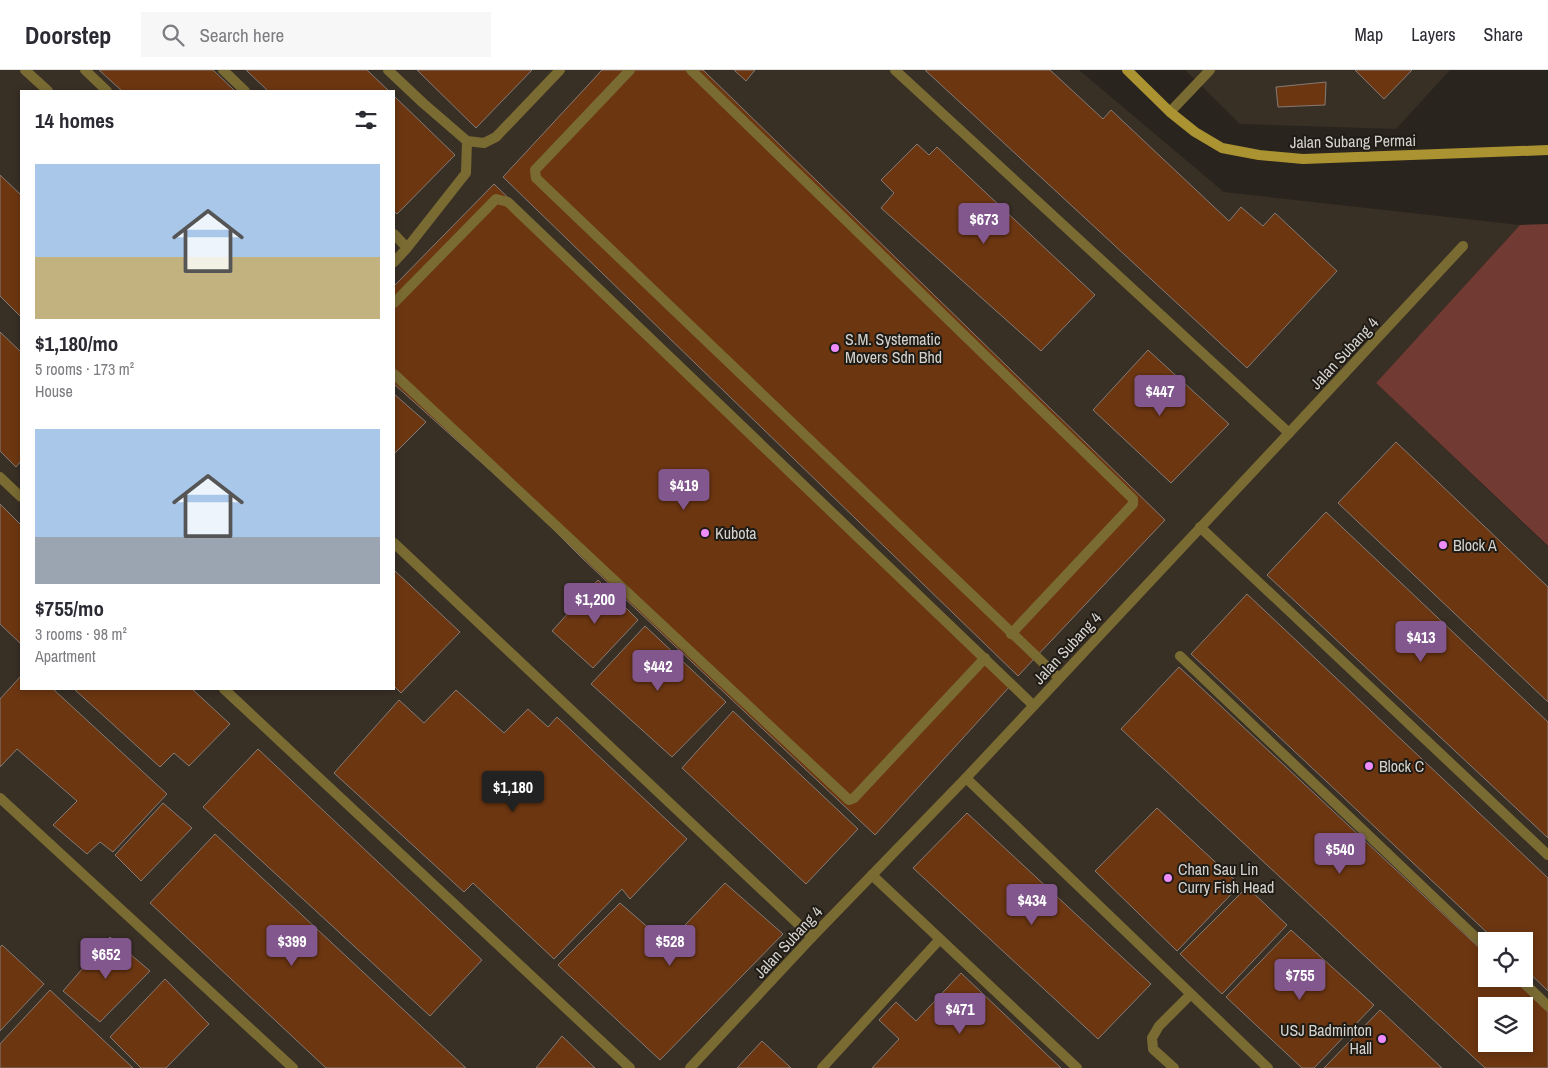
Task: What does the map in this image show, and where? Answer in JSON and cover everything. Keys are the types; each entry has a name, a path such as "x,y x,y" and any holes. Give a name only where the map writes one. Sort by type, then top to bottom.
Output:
{"street":[{"path":"25,70 47,90"},
{"path":"85,70 106,90"},
{"path":"223,70 244,90"},
{"path":"388,70 422,103 467,141 484,143 496,137 557,71"},
{"path":"630,70 535,170 536,178 1059,678"},
{"path":"691,70 1133,499 1133,504 1011,634"},
{"path":"895,70 1289,433"},
{"name":"Jalan Subang Permai","path":"1127,70 1170,112 1195,132 1222,148 1260,155 1303,159 1548,150"},
{"path":"1170,112 1210,70"},
{"path":"395,261 408,248 466,172 467,141"},
{"path":"395,302 496,199 508,202 1033,705"},
{"path":"395,235 408,248"},
{"name":"Jalan Subang 4","path":"690,1068 812,937 966,778 1463,246"},
{"path":"395,375 849,800 854,798 985,658"},
{"path":"0,477 20,496"},
{"path":"1200,526 1548,855"},
{"path":"395,544 812,937"},
{"path":"1180,656 1478,939"},
{"path":"225,690 630,1068"},
{"path":"966,778 1268,1068"},
{"path":"0,798 294,1068"},
{"path":"872,875 1077,1068"},
{"path":"822,1068 940,939"},
{"path":"1528,987 1548,1006"},
{"path":"1174,1068 1153,1049 1152,1038 1159,1026 1190,995"}],"shaded area":[{"path":"0,70 1079,70 1224,192 1520,225 1376,383 1548,547 1548,1068 0,1068"},
{"path":"1185,70 1450,70 1396,129 1240,124"},
{"path":"1548,224 1548,546 1376,383 1520,225"}],"building":[{"path":"99,70 213,70 234,90 121,90"},
{"path":"246,70 367,70 388,90 267,90"},
{"path":"417,70 532,70 476,128"},
{"name":"S.M. Systematic Movers Sdn Bhd","path":"602,70 703,70 1165,520 1018,676 503,177"},
{"path":"734,70 755,70 746,81"},
{"path":"925,70 1050,70 1103,119 1111,110 1229,221 1241,207 1263,226 1275,213 1337,271 1247,368"},
{"path":"1355,70 1412,70 1384,99"},
{"path":"1326,82 1325,105 1278,107 1276,87"},
{"path":"395,97 455,155 397,214 395,212"},
{"path":"917,144 929,155 937,147 1095,295 1041,351 881,208 894,193 881,180"},
{"path":"0,175 20,194 20,316 0,296"},
{"name":"Kubota","path":"494,184 1011,685 875,835 582,558 531,507 395,385 395,285"},
{"path":"0,332 20,351 20,462 16,467 0,451"},
{"path":"1148,350 1229,424 1171,483 1093,410"},
{"path":"395,395 426,422 395,453"},
{"name":"Block A","path":"1396,442 1548,587 1548,702 1338,503"},
{"path":"0,504 20,524 20,643 0,624"},
{"path":"1326,512 1548,722 1548,838 1267,575"},
{"path":"395,571 460,632 401,693 395,687"},
{"path":"598,580 638,620 593,668 552,631"},
{"name":"Block C","path":"1247,594 1548,878 1548,991 1533,977 1533,932 1486,932 1191,654"},
{"path":"645,626 726,702 672,757 591,684"},
{"path":"1179,667 1478,947 1478,987 1521,987 1532,997 1478,997 1478,1052 1533,1052 1533,998 1548,1012 1548,1068 1485,1068 1121,729"},
{"path":"20,677 20,690 54,690 167,794 113,852 100,842 87,854 53,825 77,801 17,749 0,767 0,699"},
{"path":"75,690 193,690 230,724 189,766 174,753 160,767"},
{"path":"456,690 504,733 528,709 548,727 557,717 687,839 630,899 622,889 554,959 473,883 464,892 334,773 399,700 424,723"},
{"path":"733,711 858,829 806,884 682,768"},
{"path":"258,749 482,960 430,1016 203,807"},
{"path":"163,803 192,828 141,881 115,855"},
{"name":"Chan Sau Lin Curry Fish Head","path":"1157,808 1240,885 1177,951 1095,871"},
{"path":"967,813 1151,984 1098,1039 913,868"},
{"path":"215,834 466,1068 326,1068 150,903"},
{"path":"725,883 783,934 660,1060 558,965 620,903 667,944"},
{"path":"1247,887 1287,925 1222,994 1180,954"},
{"path":"1291,930 1374,1005 1314,1068 1302,1068 1226,997"},
{"path":"110,937 150,971 100,1022 63,991"},
{"path":"2,945 44,984 0,1031 0,947"},
{"path":"961,973 1061,1068 872,1068 899,1039 879,1020 896,1002 916,1021"},
{"path":"165,979 209,1024 166,1068 141,1068 110,1037"},
{"path":"50,990 133,1068 0,1068 0,1044"},
{"name":"USJ Badminton Hall","path":"1380,1010 1442,1068 1324,1068"},
{"path":"562,1036 595,1068 536,1068"},
{"path":"762,1041 791,1068 737,1068"}],"place":[{"name":"S.M. Systematic Movers Sdn Bhd","path":"835,348"},
{"name":"Kubota","path":"705,533"},
{"name":"Block A","path":"1443,545"},
{"name":"Block C","path":"1369,766"},
{"name":"Chan Sau Lin Curry Fish Head","path":"1168,878"},
{"name":"USJ Badminton Hall","path":"1382,1039"}]}
